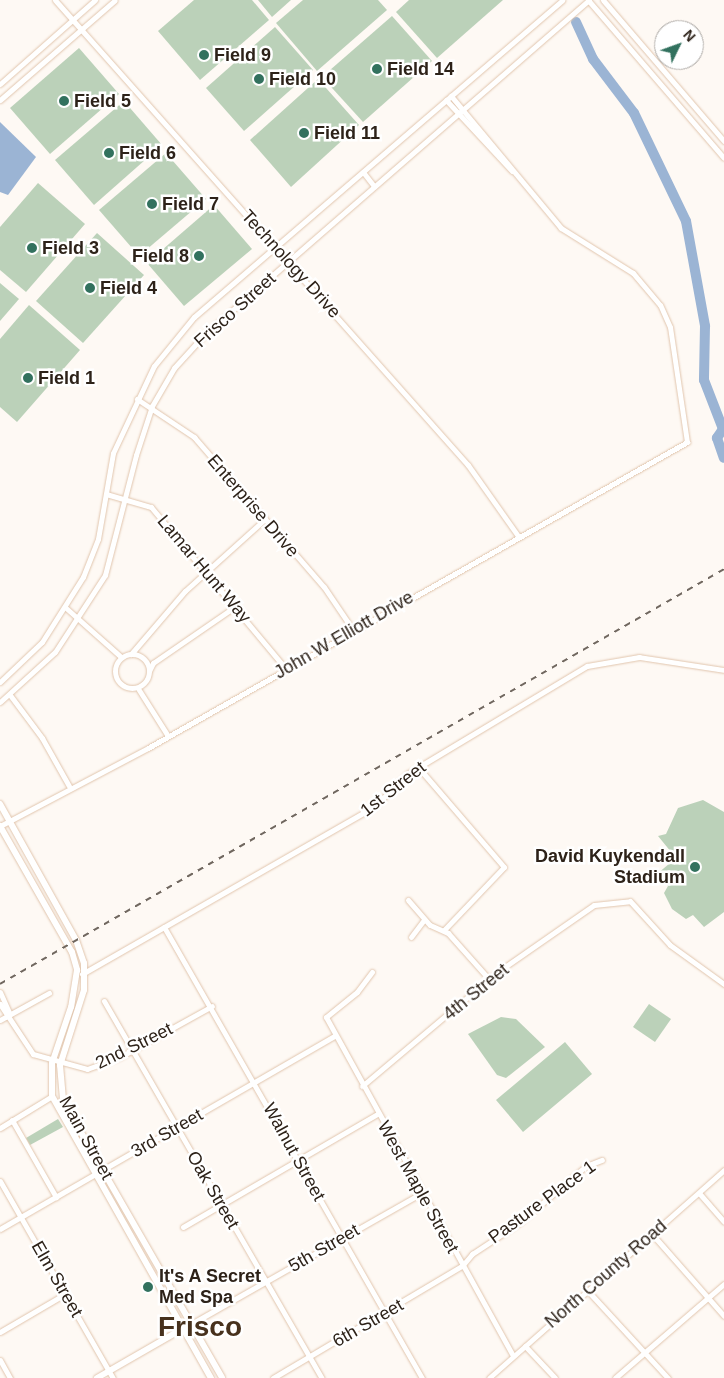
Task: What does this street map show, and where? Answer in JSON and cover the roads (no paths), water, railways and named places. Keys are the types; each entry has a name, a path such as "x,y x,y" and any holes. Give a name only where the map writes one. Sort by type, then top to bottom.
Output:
{"main road":[{"name":"Main Street","path":"0,804 76,940 86,972 84,990 60,1065 63,1101 222,1378"},
{"name":"Main Street","path":"0,826 72,952 77,977 52,1063 52,1096 211,1378"},
{"name":"5th Street","path":"97,1378 191,1324"}],"street":[{"name":"Technology Drive","path":"55,0 289,261 468,465 518,536"},
{"path":"0,84 95,0"},
{"path":"0,100 115,0"},
{"name":"Frisco Street","path":"0,682 42,642 66,608 98,539 113,452 154,366 194,317 562,0"},
{"path":"589,0 723,156"},
{"name":"Frisco Street","path":"0,702 56,652 81,618 105,575 152,406 174,368 205,334 589,0"},
{"path":"603,0 724,141"},
{"path":"663,87 671,80"},
{"path":"451,96 513,171"},
{"path":"446,100 503,167 513,171"},
{"name":"John W Elliott Drive","path":"0,826 69,786 168,736 518,536 687,442 670,327 660,305 633,273 561,228 513,171"},
{"path":"363,172 374,186"},
{"name":"Enterprise Drive","path":"137,399 152,406 194,437 265,519 353,630"},
{"name":"Lamar Hunt Way","path":"106,494 126,498 151,507 207,570 286,669"},
{"path":"116,660 120,656 131,654 139,649 207,570 265,519"},
{"path":"147,697 146,685 153,663 236,606"},
{"path":"66,608 81,618 120,656"},
{"path":"109,647 116,660 121,682 139,690 147,697 168,736"},
{"path":"138,658 139,649"},
{"path":"131,654 144,662 149,671"},
{"name":"1st Street","path":"77,977 374,806 418,767 587,666 639,658 724,670"},
{"path":"144,662 153,663"},
{"path":"139,690 146,685"},
{"path":"10,695 42,738 69,786"},
{"path":"418,767 504,867 500,877 444,930"},
{"path":"408,900 424,920 444,930 489,979"},
{"name":"4th Street","path":"362,1086 489,979 594,905 630,901 670,945 724,984"},
{"path":"411,936 424,920"},
{"name":"Walnut Street","path":"164,927 212,1006 422,1378"},
{"name":"West Maple Street","path":"372,972 358,992 326,1017 334,1036 420,1194 513,1356"},
{"path":"0,992 10,1014"},
{"path":"0,1020 49,993"},
{"name":"Oak Street","path":"104,1002 322,1378"},
{"path":"0,1004 10,1014"},
{"name":"2nd Street","path":"10,1014 30,1052 52,1063 87,1069 132,1050 212,1006"},
{"name":"3rd Street","path":"0,1228 334,1036"},
{"path":"0,1128 52,1096"},
{"path":"183,1227 377,1114"},
{"path":"12,1120 56,1197"},
{"name":"Pasture Place 1","path":"462,1266 472,1254 519,1223 586,1166 602,1160"},
{"name":"North County Road","path":"492,1377 513,1356 724,1170"},
{"name":"Elm Street","path":"0,1181 113,1378"},
{"path":"699,1192 724,1222"},
{"name":"5th Street","path":"191,1324 420,1194"},
{"path":"652,1234 724,1316"},
{"name":"6th Street","path":"273,1378 385,1315 462,1266"},
{"path":"615,1378 724,1284"},
{"path":"587,1290 668,1378"},
{"path":"0,1332 65,1294"},
{"path":"525,1346 555,1378"},
{"path":"0,1360 10,1378"}],"water":[{"path":"0,122 36,157 8,195 0,192"}],"waterway":[{"path":"576,22 593,59 634,113 686,221 705,326 704,380 723,429 717,438 724,458"}],"railway":[{"path":"0,984 724,569"}],"place":[{"name":"Field 9","path":"204,55"},
{"name":"Field 14","path":"377,69"},
{"name":"Field 10","path":"259,79"},
{"name":"Field 5","path":"64,101"},
{"name":"Field 11","path":"304,133"},
{"name":"Field 6","path":"109,153"},
{"name":"Field 7","path":"152,204"},
{"name":"Field 3","path":"32,248"},
{"name":"Field 8","path":"199,256"},
{"name":"Field 4","path":"90,288"},
{"name":"Field 1","path":"28,378"},
{"name":"David Kuykendall Stadium","path":"695,867"},
{"name":"It's A Secret Med Spa","path":"148,1287"}],"district":[{"name":"Frisco","path":"200,1327"}]}
